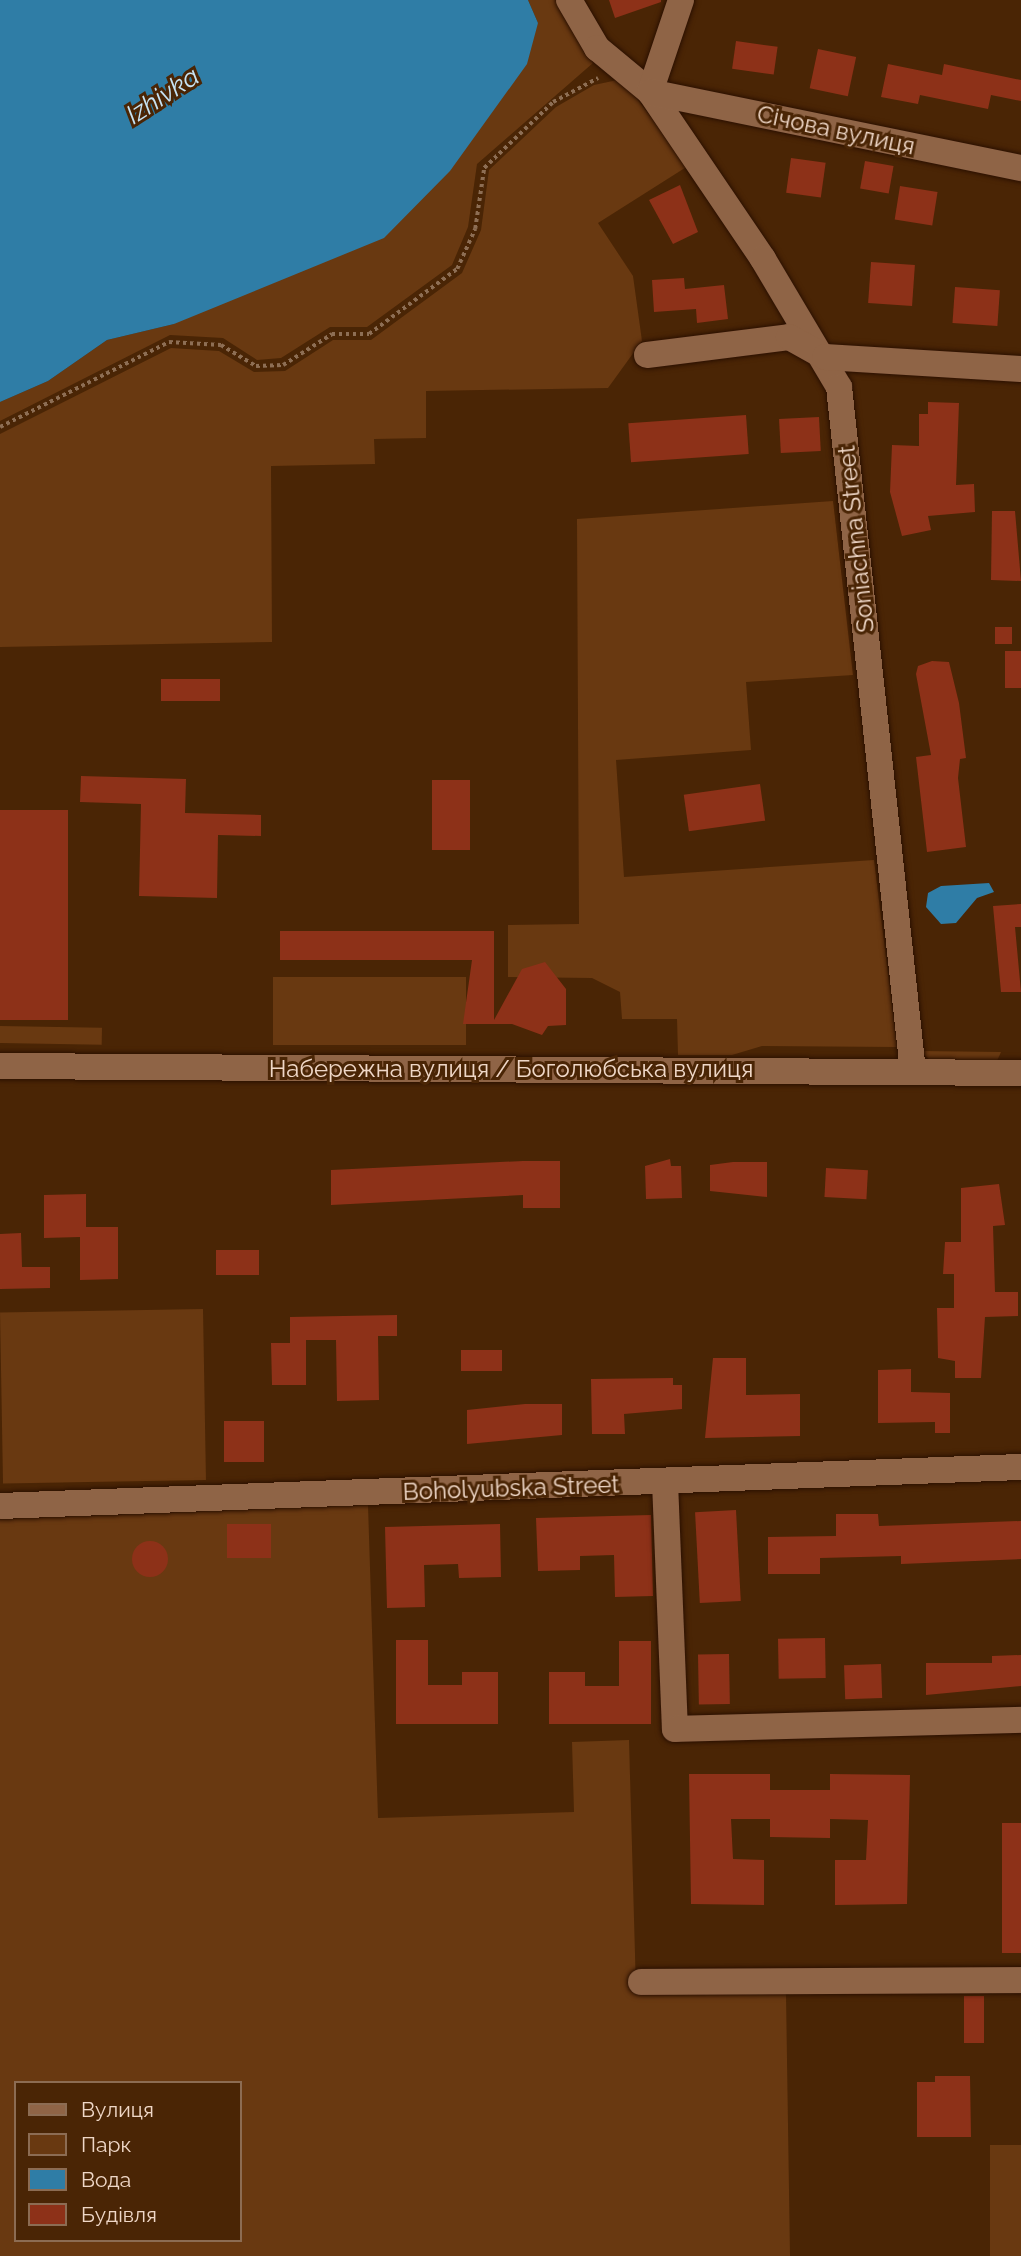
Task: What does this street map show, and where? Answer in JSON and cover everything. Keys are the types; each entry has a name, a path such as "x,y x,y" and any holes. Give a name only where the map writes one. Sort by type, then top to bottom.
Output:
{"street":[{"name":"Soniachna Street","path":"569,0 597,48 650,92 825,357 839,387 914,1071"},
{"path":"650,92 681,0"},
{"name":"Січова вулиця","path":"650,92 1021,168"},
{"path":"647,355 789,337 825,357 1021,369"},
{"name":"Набережна вулиця / Боголюбська вулиця","path":"0,1066 1021,1073"},
{"name":"Boholyubska Street","path":"0,1506 1021,1467"},
{"path":"665,1482 675,1729 1021,1720"},
{"path":"641,1982 1021,1980"}],"path":[{"path":"0,428 169,342 221,345 256,366 283,365 332,334 369,334 457,269 475,229 484,168 553,102 591,80 627,71"}],"green space":[{"path":"528,0 556,0 593,63 477,164 468,227 452,265 367,327 330,327 281,358 257,360 223,338 170,335 0,421 0,402 48,381 107,340 174,324 538,23"},
{"path":"622,79 688,166 598,223 633,276 642,341 608,388 426,391 426,438 374,439 375,464 271,466 272,642 0,647 0,434 171,348 219,351 254,372 285,371 333,340 371,340 462,273 481,230 489,170 556,107 594,85"},
{"path":"833,501 853,675 746,682 751,750 616,760 624,877 874,860 897,1047 762,1046 732,1055 678,1055 677,1019 622,1019 620,992 592,978 508,977 508,925 579,924 577,519"},
{"path":"273,977 466,977 466,1045 273,1045"},
{"path":"0,1026 102,1028 102,1045 0,1043"},
{"path":"920,1051 1001,1052 997,1061 931,1061"},
{"path":"203,1309 206,1480 3,1484 0,1313"},
{"path":"368,1505 378,1818 574,1812 572,1742 629,1740 636,1990 786,1994 790,2256 0,2256 0,1519"},
{"path":"990,2145 1021,2145 1021,2256 990,2256"}],"water":[{"name":"Izhivka","path":"0,0 528,0 538,23 527,64 450,171 384,238 174,324 107,340 48,381 0,402"},
{"path":"989,883 994,892 977,898 956,923 941,924 926,907 928,893 941,886"}],"building":[{"path":"609,0 661,0 661,2 615,18"},
{"path":"736,41 778,47 774,75 732,69"},
{"path":"818,49 856,57 848,96 810,88"},
{"path":"888,64 942,75 944,64 1021,80 1021,101 991,95 988,109 920,95 918,104 881,97"},
{"path":"791,158 826,163 821,198 786,193"},
{"path":"865,161 894,166 889,194 860,189"},
{"path":"680,185 698,232 673,244 649,200"},
{"path":"900,186 938,192 932,226 895,220"},
{"path":"871,262 915,265 912,306 868,303"},
{"path":"684,278 685,289 724,285 728,319 697,323 696,309 654,312 652,280"},
{"path":"955,287 1000,290 997,326 952,323"},
{"path":"928,402 959,403 956,485 974,484 975,512 928,516 931,530 902,536 890,492 892,445 919,446 919,414 928,414"},
{"path":"746,415 749,454 631,462 628,423"},
{"path":"819,417 821,451 781,453 779,419"},
{"path":"992,511 1015,511 1021,581 991,580"},
{"path":"995,627 1012,627 1012,644 995,644"},
{"path":"1005,651 1021,651 1021,688 1005,688"},
{"path":"932,661 949,662 959,703 966,758 960,759 958,778 966,847 927,852 916,757 931,755 916,674 918,666"},
{"path":"161,679 220,679 220,701 161,701"},
{"path":"81,776 186,779 185,813 261,815 261,836 218,835 217,898 139,896 141,804 80,802"},
{"path":"432,780 470,780 470,850 432,850"},
{"path":"760,784 765,821 689,831 684,795"},
{"path":"0,810 68,810 68,1020 0,1020"},
{"path":"1021,904 1021,927 1015,927 1021,992 1001,992 993,906"},
{"path":"280,931 494,931 494,1020 522,969 545,962 566,989 566,1025 548,1026 542,1035 512,1024 463,1024 472,960 280,960"},
{"path":"670,1159 671,1166 681,1166 682,1198 646,1199 645,1166"},
{"path":"560,1161 560,1208 523,1208 523,1195 331,1205 331,1170"},
{"path":"767,1162 767,1197 710,1191 710,1165"},
{"path":"826,1168 868,1170 866,1199 824,1197"},
{"path":"999,1184 1005,1225 993,1226 995,1292 1018,1292 1018,1316 985,1317 981,1378 955,1378 955,1361 938,1358 937,1308 954,1308 954,1274 943,1274 945,1242 961,1242 961,1188"},
{"path":"86,1194 86,1227 118,1227 118,1279 80,1280 80,1237 44,1238 44,1195"},
{"path":"21,1233 22,1267 50,1267 50,1288 0,1289 0,1234"},
{"path":"216,1250 259,1250 259,1275 216,1275"},
{"path":"397,1315 397,1336 378,1336 379,1400 337,1401 336,1340 306,1340 306,1385 272,1385 271,1343 290,1343 290,1317"},
{"path":"461,1350 502,1350 502,1371 461,1371"},
{"path":"713,1358 746,1358 746,1395 800,1394 800,1436 705,1438"},
{"path":"911,1369 911,1392 950,1393 950,1433 935,1433 935,1422 878,1423 878,1370"},
{"path":"673,1378 673,1385 682,1385 682,1409 624,1414 625,1434 592,1434 591,1379"},
{"path":"525,1404 562,1404 562,1435 467,1444 467,1410"},
{"path":"224,1421 264,1421 264,1462 224,1462"},
{"path":"736,1510 741,1601 700,1603 695,1512"},
{"path":"836,1514 878,1514 879,1526 1021,1521 1021,1559 901,1564 901,1556 820,1558 820,1574 768,1574 768,1537 836,1536"},
{"path":"651,1515 653,1596 615,1597 614,1555 580,1556 580,1570 538,1571 536,1518"},
{"path":"227,1524 271,1524 271,1558 227,1558"},
{"path":"500,1524 501,1577 459,1578 458,1564 424,1565 425,1607 387,1608 385,1527"},
{"path":"150,1541 163,1546 168,1559 163,1572 150,1577 137,1572 132,1559 137,1546"},
{"path":"825,1638 826,1678 779,1679 778,1639"},
{"path":"396,1640 428,1640 428,1685 462,1685 462,1672 498,1672 498,1724 396,1724"},
{"path":"619,1641 651,1641 651,1724 549,1724 549,1672 585,1672 585,1686 619,1686"},
{"path":"729,1654 730,1704 699,1705 698,1655"},
{"path":"1021,1655 1021,1686 926,1695 926,1663 992,1663 992,1656"},
{"path":"881,1664 882,1698 845,1699 844,1665"},
{"path":"689,1774 770,1774 770,1790 830,1790 830,1774 910,1775 907,1904 835,1905 835,1860 866,1860 868,1820 830,1819 830,1838 770,1837 770,1819 731,1819 733,1859 764,1860 764,1905 691,1904"},
{"path":"1002,1823 1021,1823 1021,1953 1002,1953"},
{"path":"964,1996 984,1996 984,2043 964,2043"},
{"path":"935,2076 970,2076 971,2137 917,2137 917,2082 935,2082"}]}
